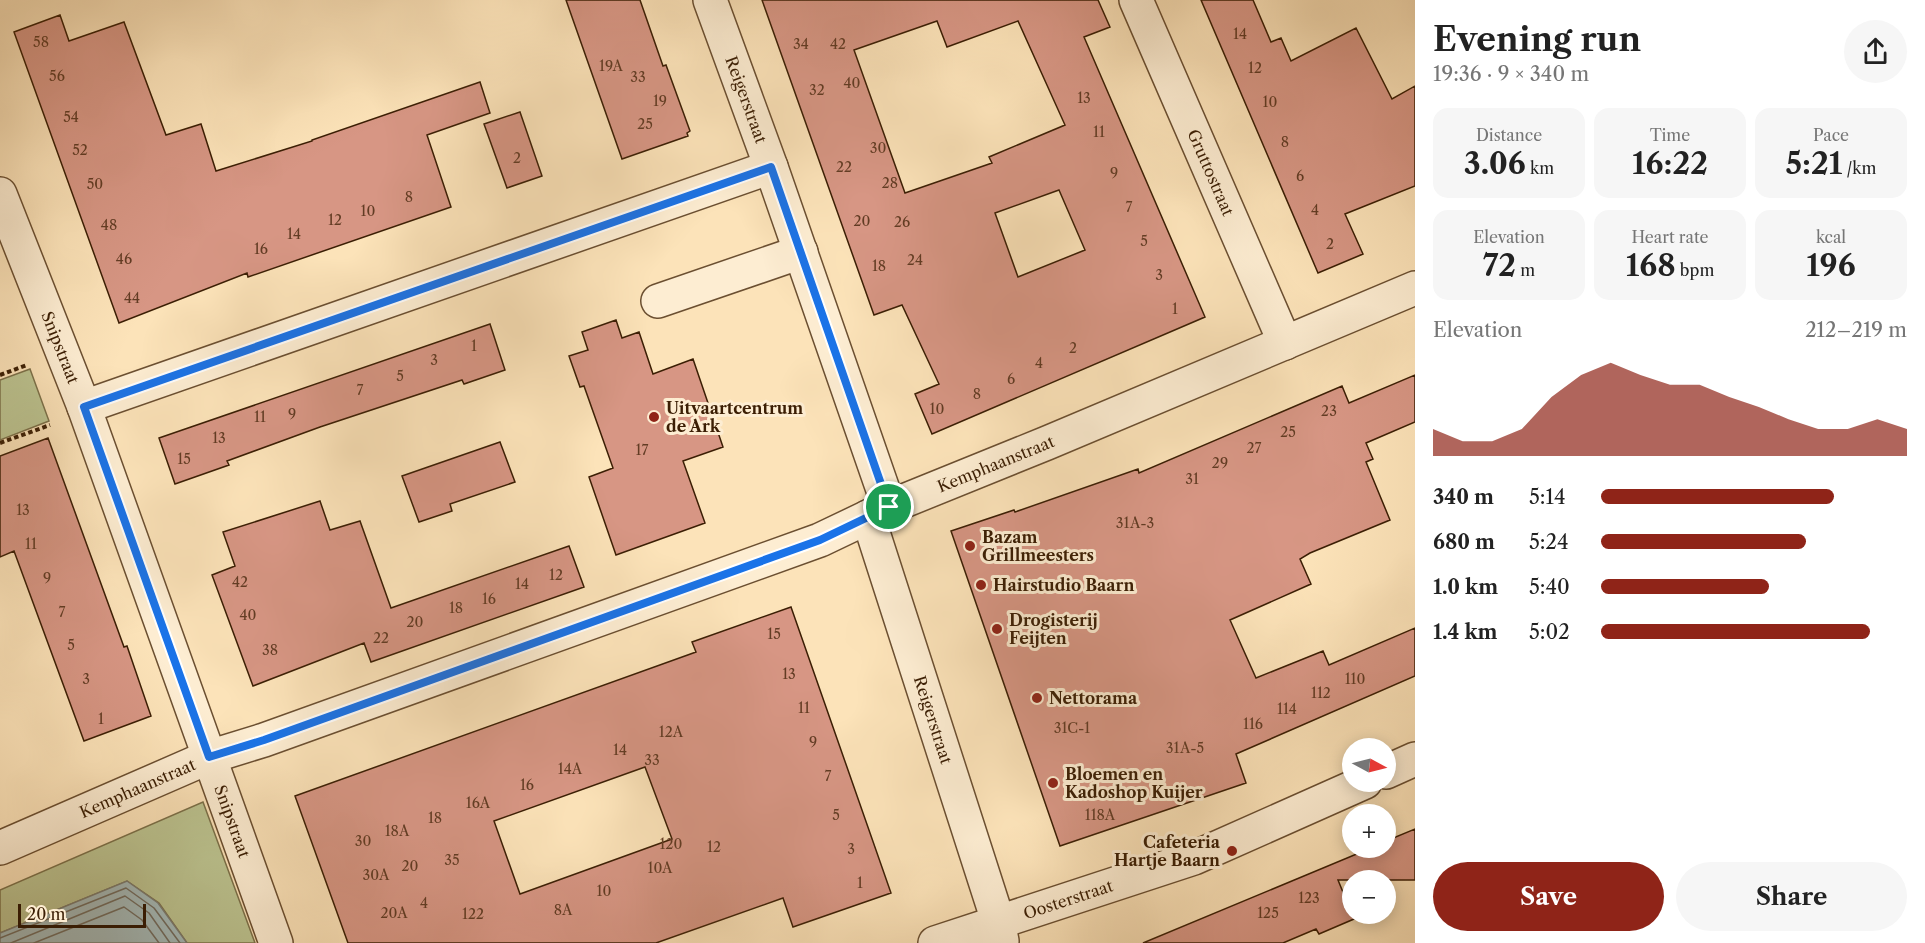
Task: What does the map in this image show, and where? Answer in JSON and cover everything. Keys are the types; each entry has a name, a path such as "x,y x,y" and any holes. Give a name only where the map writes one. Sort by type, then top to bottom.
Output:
{"street":[{"name":"Reigerstraat","path":"710,0 801,252 879,512 1000,932"},
{"name":"Gruttostraat","path":"1136,0 1285,344"},
{"path":"84,407 771,167"},
{"name":"Snipstraat","path":"0,194 84,407 276,943"},
{"path":"658,301 801,252"},
{"name":"Kemphaanstraat","path":"0,848 209,757 264,740 820,540 879,512 1415,288"},
{"path":"1396,768 1415,759"},
{"name":"Oosterstraat","path":"935,943 1000,932 1194,858 1342,792"}],"path":[{"path":"0,443 55,423 84,407"}],"green space":[{"path":"30,369 49,421 0,440 0,380"},
{"path":"203,802 255,943 187,943 159,903 127,881 0,933 0,890"}],"water":[{"path":"127,881 158,903 187,943 0,943 0,933"}],"building":[{"path":"566,0 640,0 663,66 666,65 690,131 687,133 688,136 622,159"},
{"path":"762,0 1098,0 1110,27 1084,37 1205,317 932,434 915,394 939,384 902,305 874,315","holes":["937,21 947,47 1018,21 1065,125 989,157 992,163 905,193 854,50","1059,190 1085,250 1018,277 995,213"]},
{"path":"1201,0 1253,0 1271,42 1281,38 1291,61 1356,28 1392,99 1415,86 1415,186 1345,214 1363,254 1318,273"},
{"path":"60,15 69,41 124,22 166,135 201,124 216,171 312,141 480,82 490,113 427,135 451,207 248,277 247,273 119,323 14,32"},
{"path":"520,112 542,176 507,188 484,124"},
{"name":"Uitvaartcentrum de Ark","path":"616,320 622,338 639,332 653,374 693,359 723,447 683,461 705,523 616,555 589,477 613,468 584,386 580,387 569,356 588,350 582,332"},
{"path":"490,324 505,370 464,384 462,380 320,427 227,461 229,465 175,484 159,438"},
{"path":"1415,375 1415,422 1366,443 1373,459 1366,462 1390,520 1300,559 1311,584 1230,620 1256,678 1323,651 1329,665 1415,628 1415,676 1236,754 1246,783 1060,846 951,531 1014,510 1015,512 1138,469 1139,473 1342,386 1349,403"},
{"path":"48,438 124,647 127,646 151,716 84,741 14,551 0,557 0,456"},
{"path":"500,442 515,482 450,504 452,511 419,522 402,476"},
{"path":"320,501 330,530 360,521 391,608 569,546 584,587 371,662 364,643 253,686 212,575 235,566 223,532"},
{"path":"791,607 891,893 793,927 783,898 656,943 348,943 295,796 696,652 692,642","holes":["645,767 672,839 520,894 494,821"]},
{"path":"1415,829 1415,880 1396,880 1396,870 1342,870 1342,880 1338,880 1342,890 1342,924 1319,934 1316,929 1283,943 1143,943 1347,858 1396,858 1396,837"}],"place":[{"name":"Uitvaartcentrum de Ark","path":"654,417"},
{"name":"Bazam Grillmeesters","path":"970,546"},
{"name":"Hairstudio Baarn","path":"981,585"},
{"name":"Drogisterij Feijten","path":"997,629"},
{"name":"Nettorama","path":"1037,698"},
{"name":"Bloemen en Kadoshop Kuijer","path":"1053,783"},
{"name":"Cafeteria Hartje Baarn","path":"1232,851"}],"route":[{"path":"771,167 889,507 820,540 264,740 209,757 84,407 771,167"}]}
